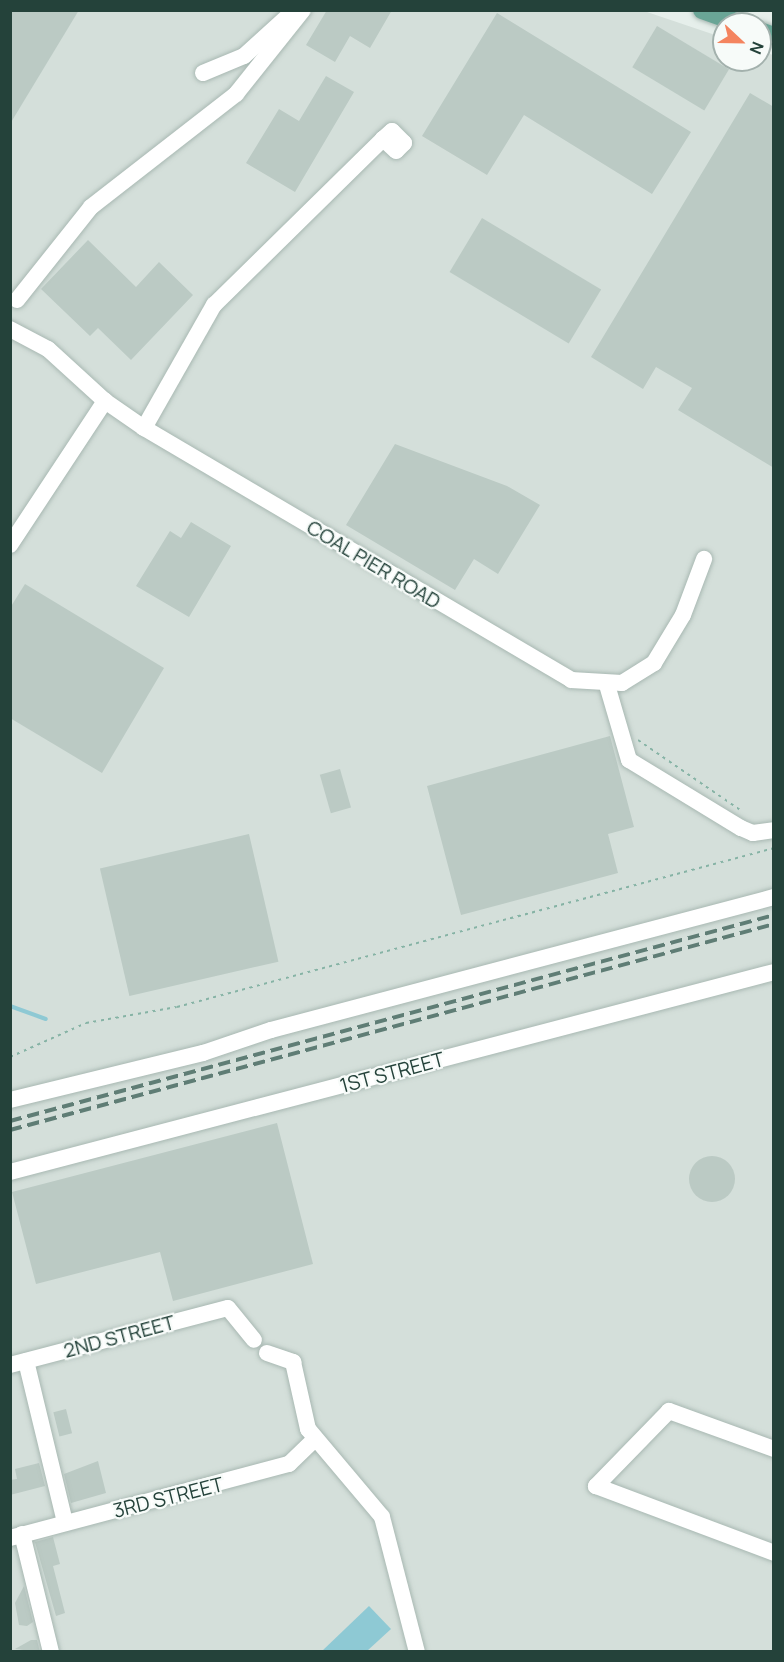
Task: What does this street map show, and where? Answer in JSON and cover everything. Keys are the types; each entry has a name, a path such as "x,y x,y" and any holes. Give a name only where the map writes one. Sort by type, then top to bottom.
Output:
{"street":[{"path":"203,73 244,56 294,10"},
{"path":"17,300 91,207 236,94 303,10"},
{"path":"144,428 214,305 383,139"},
{"name":"COAL PIER ROAD","path":"10,329 48,349 105,401 144,428 571,680 607,685 639,676 654,663 683,615 704,559"},
{"path":"10,545 105,401"},
{"path":"607,685 629,760 741,828 753,833 774,830"},
{"path":"10,1100 203,1053 282,1027 774,897"},
{"name":"1ST STREET","path":"10,1172 774,972"},
{"name":"2ND STREET","path":"15,1359 228,1308 254,1340"},
{"path":"267,1353 293,1362 308,1429 382,1517 417,1652"},
{"path":"15,1359 65,1522"},
{"path":"774,1449 669,1411 596,1486 774,1553"},
{"name":"3RD STREET","path":"16,1536 289,1464 315,1439"},
{"path":"16,1536 51,1652"}],"path":[{"path":"630,735 742,807 744,818"},
{"path":"10,1057 86,1023 177,1007 774,848"}],"shaded area":[{"path":"11,11 644,11 712,34 712,72 772,72 773,55 773,1651 11,1652"}],"water":[{"path":"369,1606 391,1629 367,1651 322,1651"}],"building":[{"path":"10,10 79,10 10,124"},
{"path":"327,10 392,10 370,48 350,36 335,62 306,45"},
{"path":"497,13 691,132 652,194 524,115 487,175 422,136"},
{"path":"657,26 712,59 712,72 727,72 704,110 632,67"},
{"path":"326,76 354,92 295,192 246,163 279,109 299,121"},
{"path":"750,93 774,107 774,468 678,410 692,388 656,367 643,389 591,357"},
{"path":"482,218 601,290 569,344 450,272"},
{"path":"88,240 136,287 159,262 193,295 131,360 98,328 90,336 41,289"},
{"path":"395,444 507,486 540,505 498,574 474,559 455,590 346,525"},
{"path":"191,522 231,546 189,617 136,586 170,531 181,538"},
{"path":"25,584 164,668 102,773 10,718 10,608"},
{"path":"610,736 634,827 608,834 618,873 461,915 427,786"},
{"path":"340,769 351,807 331,813 320,775"},
{"path":"249,834 278,962 129,996 100,868"},
{"path":"277,1123 313,1264 173,1301 160,1252 36,1284 12,1192"},
{"path":"712,1156 728,1163 735,1179 728,1195 712,1202 696,1195 689,1179 696,1163"},
{"path":"66,1409 72,1433 59,1436 53,1412"},
{"path":"98,1461 106,1493 71,1503 64,1474"},
{"path":"39,1463 45,1486 10,1495 10,1480 17,1479 15,1469"},
{"path":"53,1537 60,1564 53,1566 65,1613 56,1616 35,1542"},
{"path":"24,1586 33,1622 27,1626 19,1625 15,1603"},
{"path":"31,1640 37,1640 40,1652 15,1649"}],"waterway":[{"path":"10,1006 46,1019"}],"railway":[{"path":"10,1121 774,915"},
{"path":"10,1130 774,924"}]}
